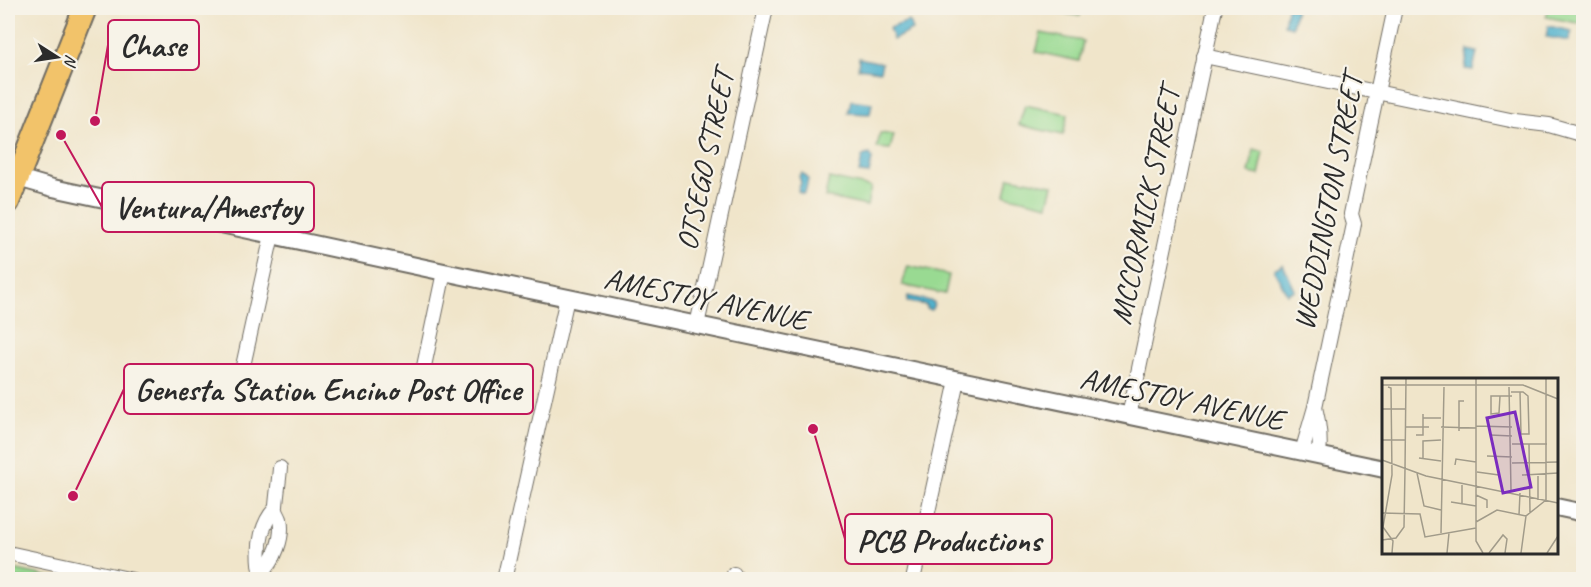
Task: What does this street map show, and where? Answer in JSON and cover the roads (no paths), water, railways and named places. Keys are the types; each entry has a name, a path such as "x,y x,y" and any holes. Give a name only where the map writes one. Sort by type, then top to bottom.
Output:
{"main road":[{"path":"8,202 85,8"}],"street":[{"name":"OTSEGO STREET","path":"698,325 766,8"},
{"name":"MCCORMICK STREET","path":"1128,416 1215,8"},
{"name":"WEDDINGTON STREET","path":"1302,452 1315,407 1354,225 1351,214 1395,8"},
{"path":"1204,56 1515,121 1549,125 1584,135"},
{"name":"AMESTOY AVENUE","path":"18,178 53,188 444,272 1382,469"},
{"path":"243,366 273,235"},
{"path":"423,371 444,272"},
{"path":"504,579 567,298"},
{"path":"913,579 957,380"},
{"name":"WEDDINGTON STREET","path":"1315,407 1321,443 1319,455"},
{"path":"262,576 269,566 280,536 280,521 275,509 280,468"},
{"path":"1558,507 1584,513"},
{"path":"8,553 133,579"}],"water":[{"path":"1287,8 1296,8 1292,27 1284,25"},
{"path":"909,21 912,30 893,40 889,28"},
{"path":"1548,26 1572,31 1569,41 1546,37"},
{"path":"1468,50 1477,52 1473,70 1465,69"},
{"path":"859,58 882,63 880,71 858,68"},
{"path":"851,100 872,103 870,114 848,113"},
{"path":"870,154 872,159 869,174 859,173 862,157"},
{"path":"802,173 808,179 803,194 798,190 801,183 799,176"},
{"path":"1283,264 1295,290 1287,294 1274,269"},
{"path":"908,296 934,302 933,307 931,310 927,309 926,305 907,302"}],"place":[{"name":"Chase","path":"95,121"},
{"name":"Ventura/Amestoy","path":"61,135"},
{"name":"PCB Productions","path":"813,429"},
{"name":"Genesta Station Encino Post Office","path":"73,496"}]}
